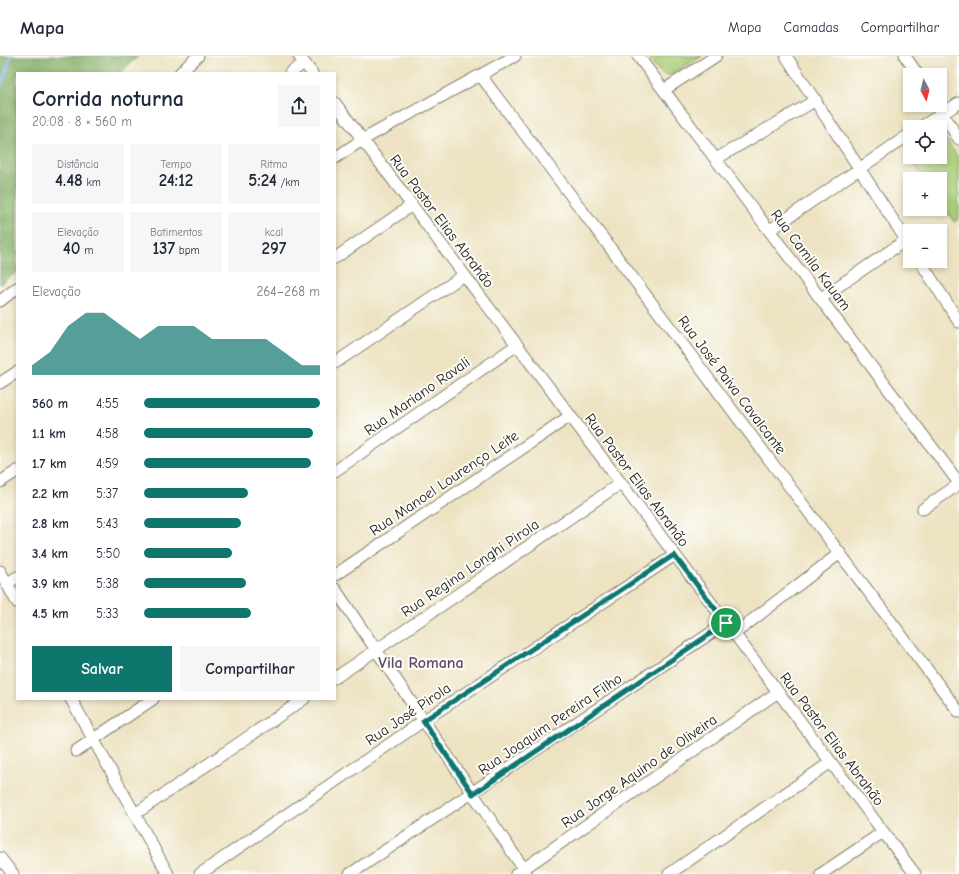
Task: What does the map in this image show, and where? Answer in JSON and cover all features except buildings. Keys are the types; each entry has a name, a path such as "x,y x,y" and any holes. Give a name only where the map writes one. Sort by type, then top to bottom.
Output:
{"street":[{"path":"181,72 198,56"},
{"path":"336,157 362,140 482,76 515,56"},
{"name":"Rua Camila Kauam","path":"638,56 959,484"},
{"path":"664,90 716,56"},
{"path":"786,56 903,235"},
{"path":"905,56 913,68"},
{"path":"291,72 302,59 311,72"},
{"name":"Rua José Paiva Cavalcante","path":"482,76 959,712"},
{"path":"716,159 816,100"},
{"path":"947,107 959,103"},
{"name":"Rua Pastor Elias Abrahão","path":"336,105 412,204 674,555 915,874"},
{"path":"928,120 937,112"},
{"path":"942,112 959,139"},
{"path":"770,230 903,139"},
{"path":"336,257 412,204"},
{"path":"821,298 903,246"},
{"path":"924,268 959,322"},
{"path":"336,361 464,275"},
{"path":"0,301 16,289"},
{"name":"Rua Mariano Ravali","path":"336,470 517,345"},
{"path":"0,383 16,373"},
{"name":"Rua Manoel Lourenço Leite","path":"336,574 570,416"},
{"path":"0,482 16,472"},
{"name":"Rua Regina Longhi Pirola","path":"336,677 621,484"},
{"path":"923,509 959,484"},
{"path":"734,634 840,553"},
{"name":"Rua José Pirola","path":"200,874 423,721 674,555"},
{"path":"0,571 16,600"},
{"path":"7,584 16,579"},
{"path":"336,590 473,794 522,872"},
{"name":"Rua Joaquim Pereira Filho","path":"350,874 473,794 726,623"},
{"name":"Rua Jorge Aquino de Oliveira","path":"522,872 778,692"},
{"path":"72,700 168,874"},
{"path":"76,751 152,700"},
{"path":"135,814 303,700"},
{"path":"669,874 831,762"},
{"path":"821,874 883,832"},
{"path":"0,858 13,874"}],"green space":[{"path":"0,56 138,56 121,72 16,72 16,273 0,284"},
{"path":"648,56 702,56 668,75 661,73"},
{"path":"947,141 959,159 959,218 954,222 947,212 947,172 919,172 914,164 947,164"}],"waterway":[{"path":"0,89 11,56"}],"district":[{"name":"Vila Romana","path":"421,663"}],"route":[{"path":"674,555 726,623 473,794 423,721 674,555"}]}
